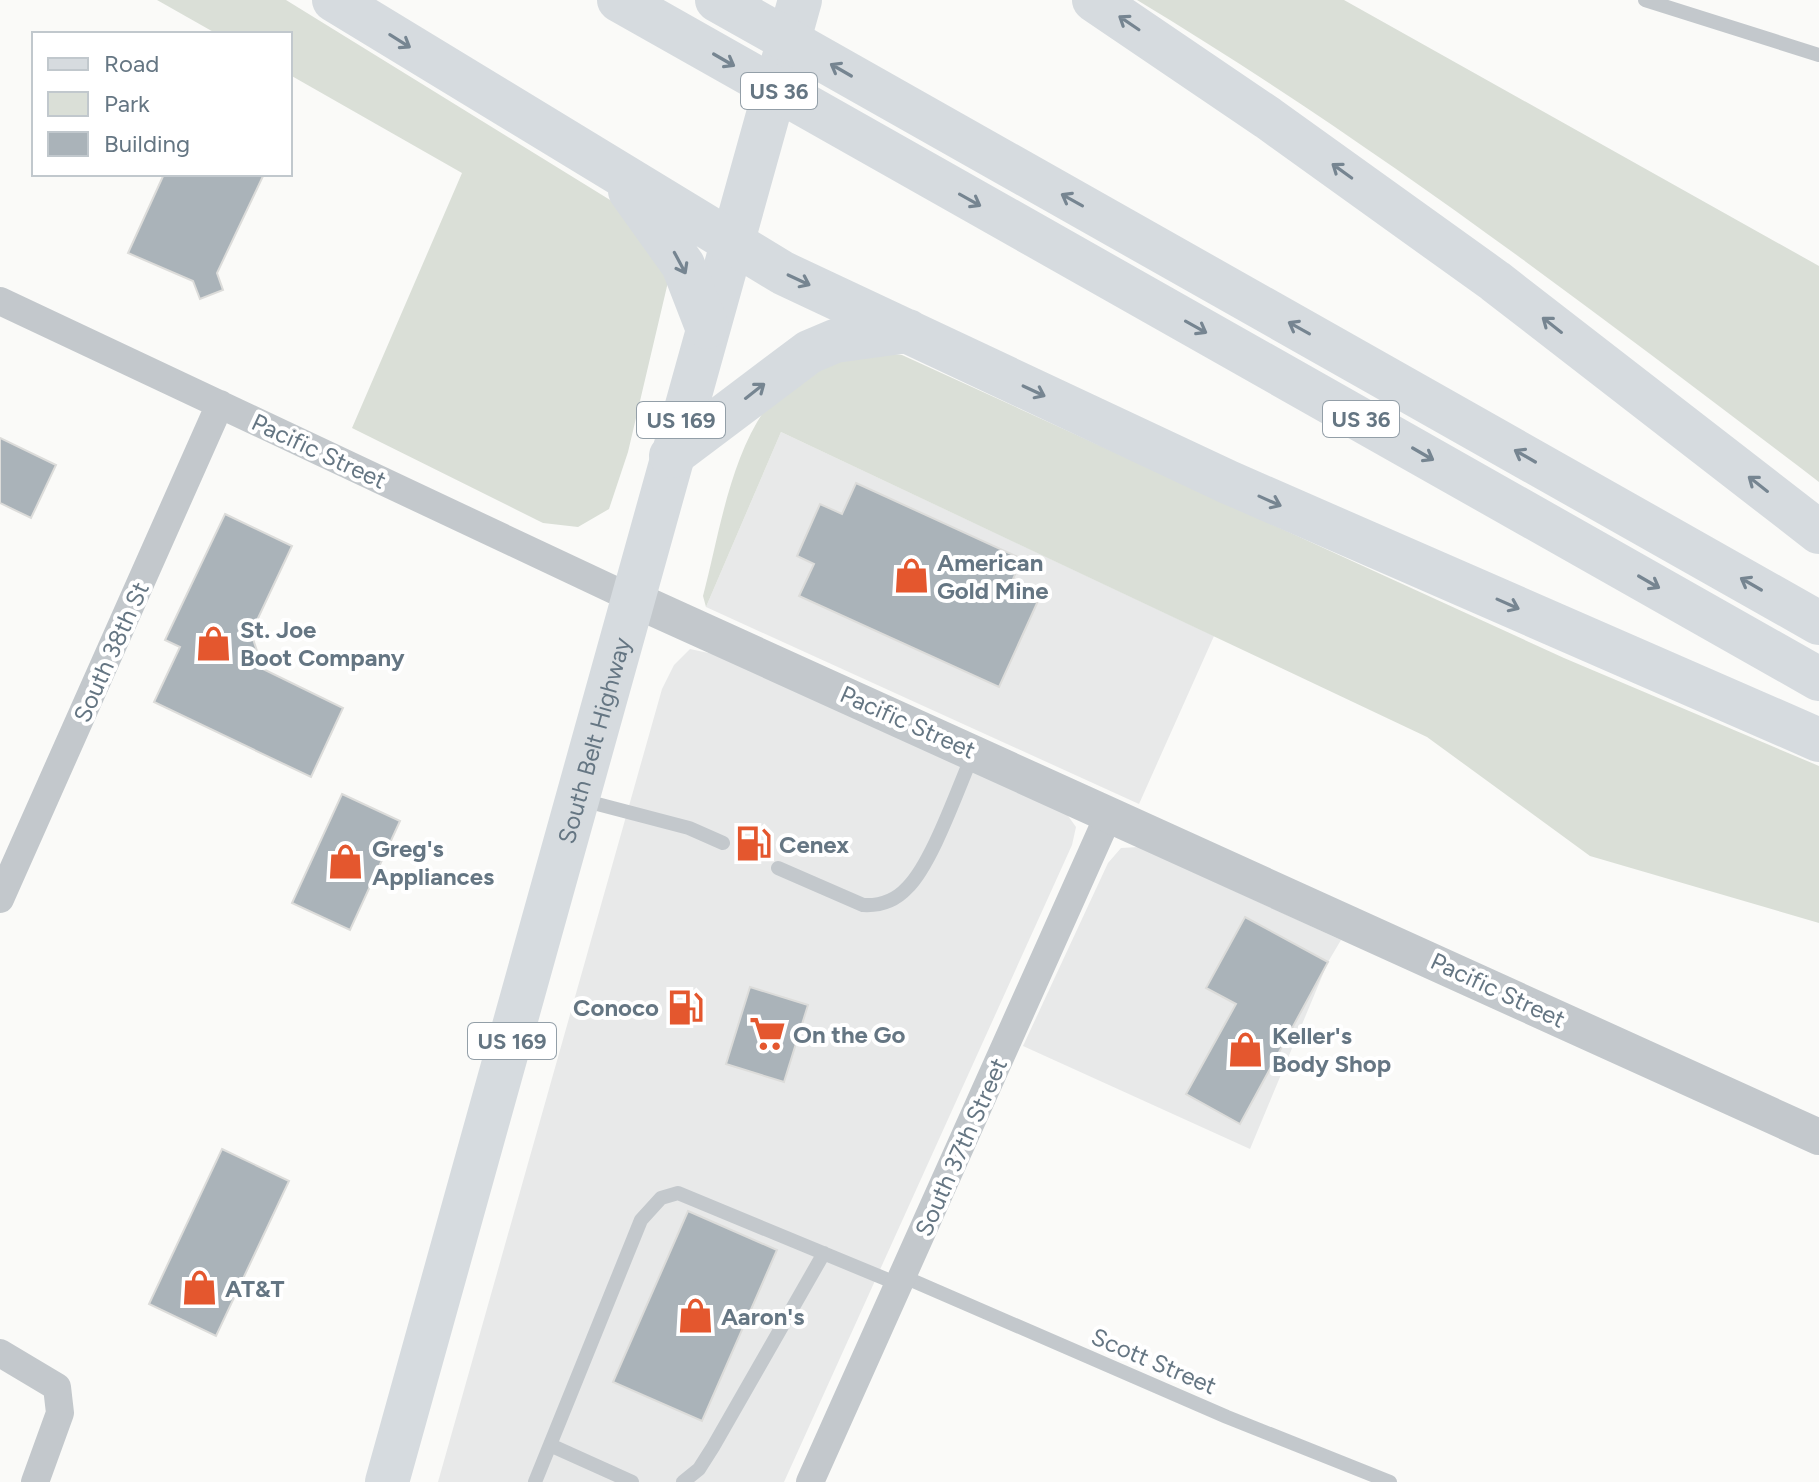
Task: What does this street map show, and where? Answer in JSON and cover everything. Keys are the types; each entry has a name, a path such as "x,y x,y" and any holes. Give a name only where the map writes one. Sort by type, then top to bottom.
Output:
{"main road":[{"path":"334,0 783,273 1228,482 1819,740"},
{"name":"US 36","path":"619,0 1819,679"},
{"name":"US 36","path":"717,0 1819,623"},
{"name":"South Belt Highway","path":"387,1482 800,0"},
{"path":"1094,0 1268,118 1495,281 1819,532"},
{"path":"619,176 683,265 707,327"},
{"path":"671,456 809,352 835,341 908,331"}],"street":[{"name":"Pacific Street","path":"0,301 631,598 1110,812 1819,1137"},
{"name":"South 38th St","path":"0,899 220,404"},
{"name":"South 37th Street","path":"810,1482 1110,812"},
{"path":"0,1353 57,1387 60,1413 35,1482"}],"lane":[{"path":"1645,0 1818,51"},
{"path":"778,868 863,905 892,900 919,874 974,751"},
{"path":"578,799 689,828 723,843"},
{"name":"Scott Street","path":"535,1482 641,1220 661,1198 678,1193 824,1253 900,1280 1390,1482"},
{"path":"683,1482 699,1469 713,1447 824,1253"},
{"path":"550,1445 632,1482"}],"shaded area":[{"path":"781,432 1214,636 1139,804 706,607"},
{"path":"690,649 713,654 1066,813 1076,827 1072,845 784,1482 438,1482 662,689 674,665"},
{"path":"1139,847 1341,940 1328,962 1250,1149 1023,1046 1108,863 1121,848"}],"green space":[{"path":"157,0 286,0 615,203 645,234 668,282 628,452 609,509 578,527 543,523 352,428 462,173 292,76 292,32 213,32"},
{"path":"1137,0 1344,0 1819,266 1819,482 1569,293 1399,171 1226,55"},
{"path":"871,351 902,355 1564,658 1819,766 1819,923 1590,856 1427,737 781,432 706,607 703,596 724,508 744,449 757,422 774,398 795,377"}],"building":[{"path":"163,176 263,176 217,273 223,290 200,299 193,281 128,253"},
{"path":"0,438 56,465 31,518 0,503"},
{"name":"American Gold Mine","path":"856,483 1022,559 1009,588 1038,601 999,687 799,596 814,564 797,556 820,504 842,514"},
{"name":"St. Joe Boot Company","path":"225,514 292,546 251,633 263,669 343,708 311,777 154,702 180,647 165,640"},
{"name":"Greg's Appliances","path":"342,794 400,821 350,930 292,903"},
{"name":"Keller's Body Shop","path":"1245,917 1328,962 1240,1124 1186,1094 1236,1004 1206,988"},
{"name":"On the Go","path":"750,987 808,1005 784,1082 726,1064"},
{"path":"222,1149 289,1181 216,1336 149,1304"},
{"name":"Aaron's","path":"688,1211 777,1250 702,1421 613,1382"}],"place":[{"name":"American Gold Mine","path":"911,576"},
{"name":"St. Joe Boot Company","path":"214,643"},
{"name":"Cenex","path":"753,844"},
{"name":"Greg's Appliances","path":"346,862"},
{"name":"Conoco","path":"685,1007"},
{"name":"On the Go","path":"767,1034"},
{"name":"Keller's Body Shop","path":"1246,1049"},
{"name":"AT&T","path":"199,1288"},
{"name":"Aaron's","path":"695,1316"}]}
